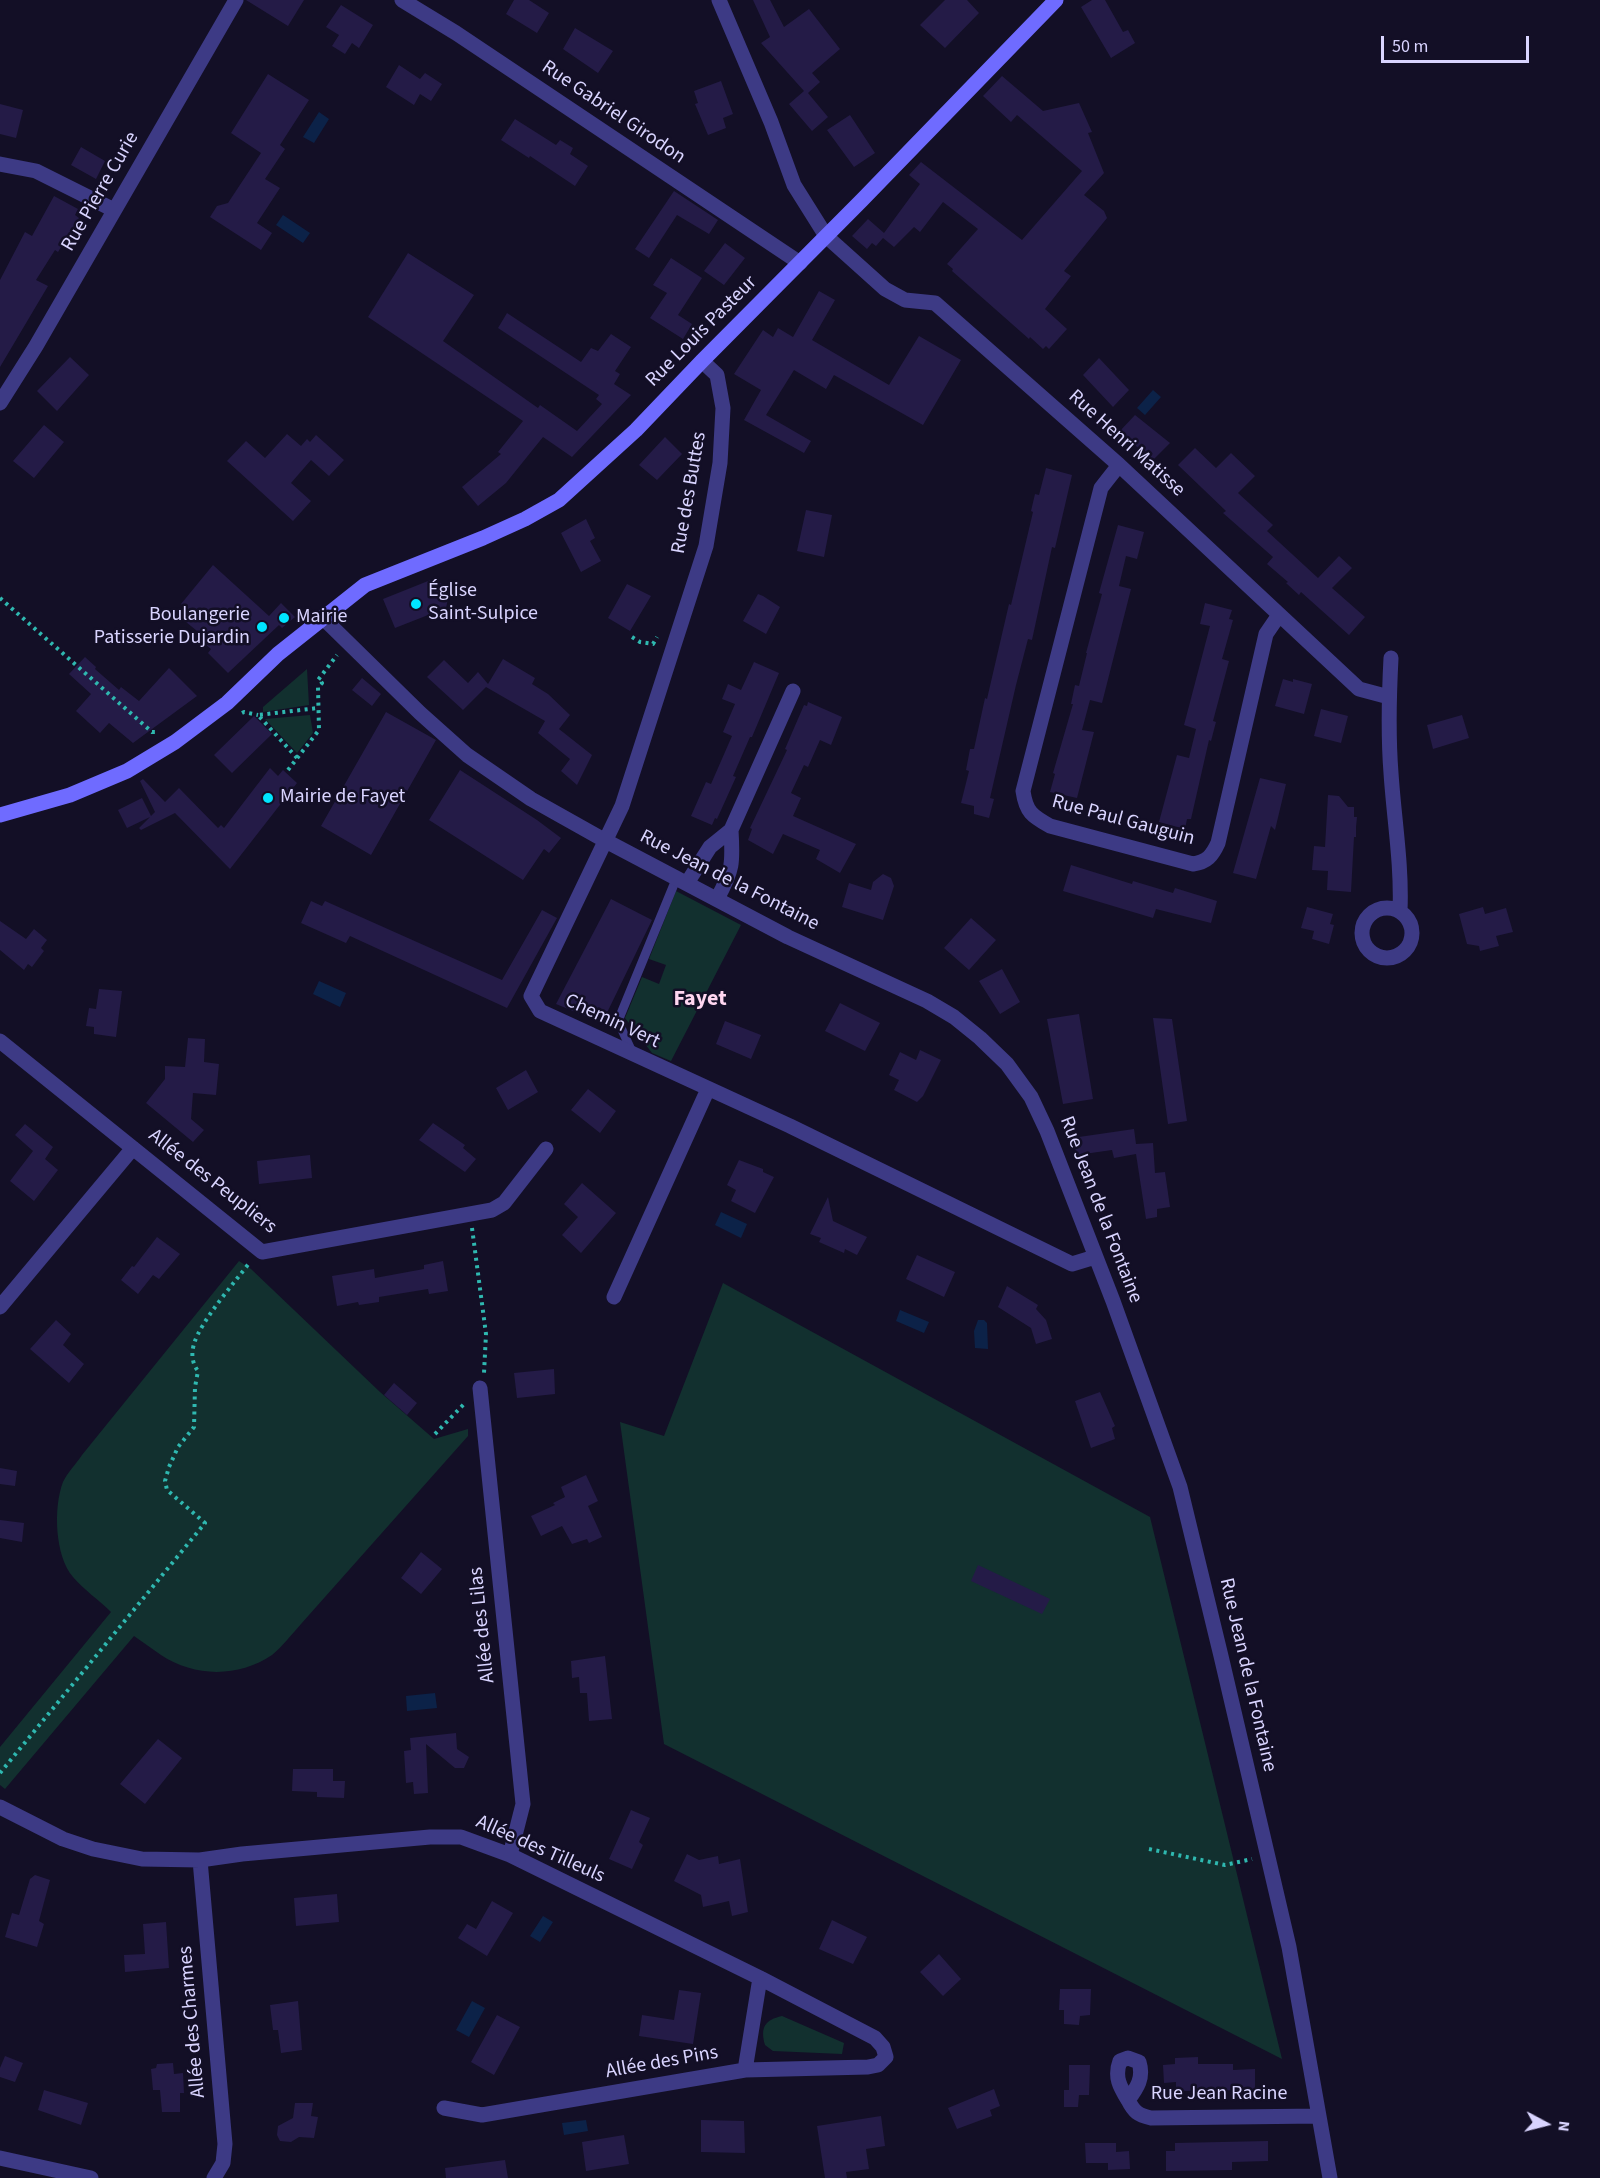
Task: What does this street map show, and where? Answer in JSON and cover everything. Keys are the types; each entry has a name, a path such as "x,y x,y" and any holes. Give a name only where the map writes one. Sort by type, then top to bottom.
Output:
{"main road":[{"name":"Rue Louis Pasteur","path":"0,816 70,795 116,776 175,742 227,703 278,654 365,585 494,533 559,500 636,430 1056,0"}],"street":[{"name":"Rue Pierre Curie","path":"0,404 36,346 236,0"},
{"name":"Rue Gabriel Girodon","path":"402,0 456,33 800,262"},
{"name":"Rue Henri Matisse","path":"719,0 771,122 794,185 826,236 885,289 905,300 935,303 1119,465 1359,689 1389,697"},
{"path":"0,164 36,171 114,210"},
{"name":"Rue des Buttes","path":"604,840 622,806 706,546 720,463 723,408 717,375 702,360"},
{"name":"Rue Paul Gauguin","path":"1119,465 1101,488 1023,791 1025,805 1033,817 1050,826 1193,864 1203,863 1212,855 1218,843 1266,634 1279,615"},
{"name":"Rue Jean de la Fontaine","path":"322,617 420,713 467,755 531,799 788,937 927,1001 954,1017 1007,1064 1031,1096 1047,1131 1113,1301 1180,1487 1289,1947 1330,2178"},
{"path":"1390,658 1391,773 1401,884 1400,911"},
{"path":"717,899 730,875 731,830 793,691"},
{"path":"682,880 710,847 731,830"},
{"name":"Chemin Vert","path":"604,840 531,996 540,1011 790,1126 1072,1264 1095,1257"},
{"name":"Allée des Peupliers","path":"0,1041 262,1252 492,1210 504,1203 546,1149"},
{"path":"614,1297 708,1089"},
{"path":"0,1307 133,1148"},
{"name":"Allée des Lilas","path":"480,1388 523,1804 510,1855"},
{"name":"Allée des Tilleuls","path":"0,1807 63,1839 93,1849 142,1858 200,1860 430,1837 461,1837 510,1855 760,1978 875,2038 883,2047 886,2057"},
{"name":"Allée des Charmes","path":"200,1860 225,2144 223,2163 214,2178"},
{"path":"745,2070 760,1978"},
{"name":"Allée des Pins","path":"444,2108 482,2115 745,2070 867,2067 878,2065 886,2057"},
{"name":"Rue Jean Racine","path":"1128,2100 1136,2113 1151,2118 1318,2116"},
{"path":"0,2158 91,2178"}],"lane":[{"path":"634,1055 618,1021 682,880"}],"path":[{"path":"0,598 152,732 166,731 175,742"},
{"path":"632,638 653,644 658,636"},
{"path":"288,770 319,730 318,687 322,683 318,680 347,643"},
{"path":"297,758 258,715 318,708"},
{"path":"435,1434 480,1388 484,1378 486,1334 471,1215"},
{"path":"0,1773 205,1523 167,1490 165,1481 178,1447 194,1426 195,1387 198,1371 193,1364 193,1346 200,1331 259,1250"},
{"path":"1149,1849 1225,1865 1268,1856"}],"green space":[{"path":"307,669 309,705 263,712 263,707"},
{"path":"310,715 313,733 297,753 265,719"},
{"path":"676,891 741,925 671,1061 652,1053 625,1018 642,977 659,984 666,965 649,959"},
{"path":"239,1261 251,1269 380,1392 434,1439 468,1429 468,1436 272,1655 245,1668 231,1671 202,1671 174,1662 134,1636 5,1789 0,1785 0,1747 111,1612 73,1577 62,1557 57,1518 63,1482 82,1455"},
{"path":"723,1283 1150,1517 1282,2059 664,1744 620,1422 664,1436"},
{"path":"782,2016 844,2043 842,2054 773,2051 765,2045 763,2033 765,2025"}],"water":[{"path":"319,112 329,119 314,143 303,137"},
{"path":"283,215 310,233 303,243 276,225"},
{"path":"1153,390 1161,397 1145,415 1137,408"},
{"path":"319,981 346,993 340,1007 313,994"},
{"path":"721,1212 747,1224 741,1238 715,1225"},
{"path":"900,1310 929,1322 924,1333 896,1321"},
{"path":"978,1320 984,1320 987,1323 988,1349 975,1348 974,1331"},
{"path":"435,1693 437,1708 407,1711 406,1696"},
{"path":"543,1916 553,1922 540,1942 530,1936"},
{"path":"472,2001 485,2008 469,2037 456,2030"},
{"path":"586,2120 588,2131 564,2135 562,2123"}],"building":[{"path":"246,0 304,0 288,26"},
{"path":"514,0 529,0 549,13 537,33 506,14"},
{"path":"753,0 770,0 784,27 809,9 840,49 812,73 820,82 808,93 828,117 812,131 789,104 804,91 761,43 770,37"},
{"path":"945,0 967,0 979,13 945,48 920,25"},
{"path":"1092,0 1105,0 1123,32 1128,30 1135,43 1111,58 1081,7"},
{"path":"341,5 373,25 359,48 352,43 345,54 332,46 339,35 326,27"},
{"path":"575,28 613,51 598,73 563,49"},
{"path":"399,65 420,79 425,73 442,84 431,101 420,94 414,105 386,87"},
{"path":"268,74 309,100 280,145 285,149 265,179 280,188 257,223 272,233 261,250 210,217 217,206 228,203 261,153 231,133"},
{"path":"1002,76 1043,111 1079,103 1092,132 1088,133 1104,173 1084,195 1104,211 1107,218 1064,271 1071,276 1045,309 1067,329 1049,349 1046,346 1043,349 1030,337 1029,339 952,271 953,269 947,264 978,229 943,202 920,232 914,227 894,247 883,238 876,246 872,243 867,249 852,236 868,219 884,233 920,184 909,175 921,162 1022,240 1082,171 1017,115 1011,122 983,96"},
{"path":"721,81 733,114 723,118 726,128 708,135 695,104 698,103 694,91"},
{"path":"0,104 23,110 16,138 0,134"},
{"path":"850,115 875,153 854,167 827,130"},
{"path":"515,119 556,145 560,140 573,148 570,154 588,166 575,186 501,140"},
{"path":"81,147 105,161 96,179 71,165"},
{"path":"674,191 718,220 709,234 677,215 649,258 635,249"},
{"path":"54,196 78,209 75,215 79,218 58,252 55,250 36,280 48,286 0,367 0,280 25,232 32,236"},
{"path":"725,243 745,258 724,285 704,271"},
{"path":"408,253 474,295 443,341 538,408 540,405 577,431 602,404 596,399 599,395 498,328 507,313 581,362 591,348 598,351 611,334 631,347 615,371 620,374 614,384 631,395 572,457 543,437 506,483 478,506 462,487 501,454 498,452 523,421 368,317"},
{"path":"671,258 702,278 678,315 692,324 683,339 650,318 667,293 653,285"},
{"path":"819,291 835,300 812,340 889,385 919,336 961,360 923,425 834,375 826,389 794,370 766,415 811,441 804,453 744,420 761,390 734,374 763,330 773,337 778,328 793,337"},
{"path":"70,357 89,375 57,411 37,391"},
{"path":"1099,358 1129,390 1113,407 1083,375"},
{"path":"1135,415 1170,443 1153,460 1119,432"},
{"path":"44,425 64,442 34,478 13,461"},
{"path":"287,434 301,446 307,439 310,442 316,435 344,460 329,476 311,460 291,483 311,501 293,521 227,461 246,441 265,458"},
{"path":"665,437 682,454 657,480 639,465"},
{"path":"1195,448 1216,468 1231,453 1255,476 1238,493 1273,525 1267,531 1318,578 1339,556 1352,568 1332,588 1365,617 1349,635 1301,592 1299,595 1286,583 1288,582 1267,564 1273,557 1223,513 1226,511 1178,465"},
{"path":"1046,468 1072,475 1055,548 1052,547 1032,640 1028,639 1016,685 990,798 994,799 989,818 974,814 974,806 961,803 969,771 966,770 970,749 974,749 985,698 987,699 1009,604 1011,605 1033,512 1031,511 1035,494 1039,495"},
{"path":"806,510 832,515 824,557 797,551"},
{"path":"586,519 595,538 590,541 601,561 581,572 561,533"},
{"path":"1118,525 1144,532 1137,559 1126,556 1119,586 1131,589 1102,703 1090,700 1082,730 1094,732 1077,798 1050,792 1055,774 1053,773 1073,704 1071,704 1075,685 1079,686 1102,594 1099,593"},
{"path":"213,565 269,616 281,603 295,617 282,628 279,625 228,673 208,653 211,649 199,639 202,635 186,622 192,614 181,604"},
{"name":"Église Saint-Sulpice","path":"433,579 447,587 449,594 446,608 395,628 383,599"},
{"path":"627,584 651,596 630,631 608,618"},
{"path":"758,594 780,607 766,634 743,621"},
{"path":"1205,603 1232,610 1229,619 1233,620 1222,659 1229,661 1213,721 1216,722 1211,741 1209,740 1191,819 1187,819 1185,829 1159,822 1177,755 1189,758 1196,729 1184,725 1210,626 1200,624"},
{"path":"85,657 119,690 121,687 139,701 169,668 197,696 133,743 109,723 100,733 76,711 91,694 69,674"},
{"path":"503,659 535,678 532,684 548,694 570,715 559,729 592,755 577,785 561,771 570,759 538,733 545,721 486,687 463,710 427,677 444,660 468,683 478,672 488,684"},
{"path":"754,662 779,673 733,776 736,777 712,825 691,816 706,782 711,784 732,736 723,732 735,704 722,699 728,684 741,690"},
{"path":"362,678 381,694 372,706 352,690"},
{"path":"1283,679 1312,684 1304,714 1275,706"},
{"path":"808,702 842,717 831,745 820,740 808,767 804,765 791,793 801,798 793,816 856,844 840,873 816,859 820,850 783,834 773,854 748,840 752,829 750,828 787,750 785,749 804,705 807,706"},
{"path":"1321,709 1348,716 1341,743 1314,736"},
{"path":"386,712 436,740 371,855 321,826"},
{"path":"1462,715 1469,738 1433,749 1427,725"},
{"path":"254,716 272,734 232,773 214,755"},
{"path":"270,768 278,776 283,770 297,783 230,869 175,813 141,830 139,828 150,817 127,828 118,810 142,798 151,816 155,812 140,781 143,779 165,802 179,788 218,828 221,825 224,828"},
{"path":"460,770 561,838 549,853 544,849 523,880 429,820"},
{"path":"1260,778 1286,784 1275,830 1271,826 1256,879 1233,873"},
{"path":"1328,795 1339,796 1348,807 1354,807 1354,817 1357,817 1351,892 1327,890 1328,871 1312,870 1314,846 1325,847"},
{"path":"1071,865 1132,884 1133,881 1173,893 1175,888 1217,901 1211,923 1156,909 1153,918 1063,891"},
{"path":"883,874 891,878 894,886 883,920 842,907 849,883 871,890 873,882"},
{"path":"611,899 652,920 602,1023 556,1004"},
{"path":"311,901 322,906 325,901 502,980 542,910 557,918 507,1008 350,936 346,943 301,923"},
{"path":"1307,907 1333,914 1330,924 1334,925 1329,944 1312,939 1314,931 1301,928"},
{"path":"1483,907 1485,914 1506,908 1513,932 1496,936 1499,946 1480,951 1479,946 1467,944 1459,914"},
{"path":"971,918 996,940 969,970 944,948"},
{"path":"0,921 26,939 34,929 47,940 41,948 44,951 32,967 28,964 24,970 0,950"},
{"path":"1002,969 1020,1002 1000,1014 979,981"},
{"path":"99,989 122,991 116,1037 94,1034 94,1027 86,1026 89,1008 96,1009"},
{"path":"840,1003 880,1023 865,1051 825,1031"},
{"path":"1079,1014 1093,1099 1063,1104 1047,1019"},
{"path":"1153,1018 1172,1019 1187,1121 1168,1124"},
{"path":"725,1021 761,1035 751,1059 716,1044"},
{"path":"188,1038 205,1039 204,1062 219,1064 216,1095 193,1093 191,1119 204,1130 193,1142 146,1103 165,1079 165,1066 185,1067"},
{"path":"920,1050 941,1060 923,1096 917,1102 894,1090 899,1080 889,1075 900,1052 916,1060"},
{"path":"526,1070 538,1092 508,1110 496,1088"},
{"path":"588,1089 616,1111 600,1133 571,1110"},
{"path":"433,1123 465,1145 463,1148 476,1159 465,1172 419,1140"},
{"path":"25,1124 53,1147 45,1159 58,1170 34,1201 10,1181 33,1151 15,1135"},
{"path":"1134,1129 1136,1144 1153,1143 1155,1173 1165,1172 1170,1207 1157,1209 1157,1217 1146,1219 1136,1154 1114,1158 1112,1150 1077,1155 1072,1138"},
{"path":"310,1155 312,1178 259,1184 257,1161"},
{"path":"739,1160 763,1169 763,1172 774,1177 755,1213 731,1201 736,1190 727,1185"},
{"path":"582,1183 616,1213 581,1253 562,1235 578,1217 564,1204"},
{"path":"828,1197 833,1221 867,1237 857,1255 845,1249 844,1253 819,1242 821,1238 810,1234"},
{"path":"157,1237 180,1254 159,1279 153,1275 138,1294 121,1280"},
{"path":"917,1255 955,1272 944,1297 906,1279"},
{"path":"443,1261 448,1291 429,1294 428,1289 379,1297 379,1302 359,1305 358,1302 337,1306 332,1276 374,1269 375,1278 424,1269 424,1265"},
{"path":"1007,1286 1038,1305 1036,1309 1046,1320 1052,1339 1036,1344 1031,1328 998,1307"},
{"path":"56,1320 71,1334 63,1345 84,1364 69,1383 30,1349"},
{"path":"554,1369 555,1394 517,1398 514,1373"},
{"path":"394,1383 417,1403 407,1415 384,1395"},
{"path":"1100,1392 1115,1426 1112,1428 1115,1439 1091,1448 1075,1401"},
{"path":"0,1468 17,1471 15,1486 0,1484"},
{"path":"586,1475 598,1501 588,1506 602,1537 589,1543 587,1539 572,1544 562,1526 541,1536 531,1516 555,1505 553,1503 565,1497 561,1487"},
{"path":"0,1520 24,1523 22,1542 0,1538"},
{"path":"421,1552 442,1569 421,1594 401,1578"},
{"path":"978,1565 1050,1599 1042,1614 971,1581"},
{"path":"605,1656 612,1719 589,1721 587,1693 580,1693 579,1677 572,1678 571,1661"},
{"path":"456,1733 457,1749 469,1757 464,1768 455,1768 426,1744 428,1793 414,1794 413,1782 406,1783 404,1751 411,1750 410,1738"},
{"path":"158,1739 182,1758 145,1804 120,1784"},
{"path":"293,1769 333,1769 333,1781 345,1781 344,1798 317,1797 317,1792 292,1791"},
{"path":"631,1810 650,1818 639,1842 643,1845 632,1869 609,1859"},
{"path":"687,1854 699,1860 718,1856 719,1864 740,1859 748,1912 732,1916 729,1901 703,1907 701,1895 674,1881"},
{"path":"35,1875 50,1880 39,1921 44,1924 37,1947 5,1937 12,1913 19,1915 30,1879"},
{"path":"337,1894 339,1922 296,1926 294,1898"},
{"path":"492,1901 513,1913 487,1956 458,1938 467,1924 476,1929"},
{"path":"832,1920 867,1937 853,1964 819,1949"},
{"path":"166,1922 169,1968 125,1972 124,1955 145,1954 143,1924"},
{"path":"939,1954 961,1979 943,1996 920,1972"},
{"path":"1060,1989 1091,1989 1090,2015 1080,2016 1079,2025 1064,2024 1064,2010 1059,2010"},
{"path":"679,1990 701,1993 693,2044 639,2036 642,2015 674,2020"},
{"path":"298,2001 302,2050 281,2053 278,2030 273,2030 270,2005"},
{"path":"497,2015 520,2027 494,2075 471,2062"},
{"path":"5,2056 23,2063 15,2082 0,2077 0,2068"},
{"path":"1198,2057 1198,2064 1233,2064 1233,2070 1255,2069 1255,2090 1176,2091 1176,2082 1164,2083 1163,2065 1175,2064 1175,2058"},
{"path":"173,2063 174,2074 183,2073 184,2093 180,2093 180,2112 162,2112 160,2090 153,2090 151,2069 156,2068 157,2064"},
{"path":"1069,2065 1090,2065 1089,2095 1079,2095 1078,2107 1064,2107 1064,2090 1069,2090"},
{"path":"994,2089 1000,2106 990,2110 992,2116 957,2129 948,2108"},
{"path":"44,2090 88,2103 81,2125 38,2110"},
{"path":"295,2103 313,2103 311,2116 318,2117 314,2138 299,2137 291,2142 280,2141 277,2135 278,2126 293,2118"},
{"path":"881,2116 885,2146 866,2149 869,2169 846,2172 847,2178 825,2178 817,2126"},
{"path":"701,2120 744,2121 745,2153 701,2152"},
{"path":"624,2135 629,2164 586,2171 582,2142"},
{"path":"1268,2141 1268,2161 1232,2162 1232,2170 1166,2171 1166,2151 1175,2151 1175,2143"},
{"path":"1085,2143 1116,2143 1116,2152 1129,2151 1130,2169 1108,2170 1108,2163 1086,2163"},
{"path":"505,2160 508,2178 446,2178 445,2168"}],"place":[{"name":"Église Saint-Sulpice","path":"416,604"},
{"name":"Mairie","path":"284,618"},
{"name":"Boulangerie Patisserie Dujardin","path":"262,627"},
{"name":"Mairie de Fayet","path":"268,798"}],"district":[{"name":"Fayet","path":"700,1000"}]}
